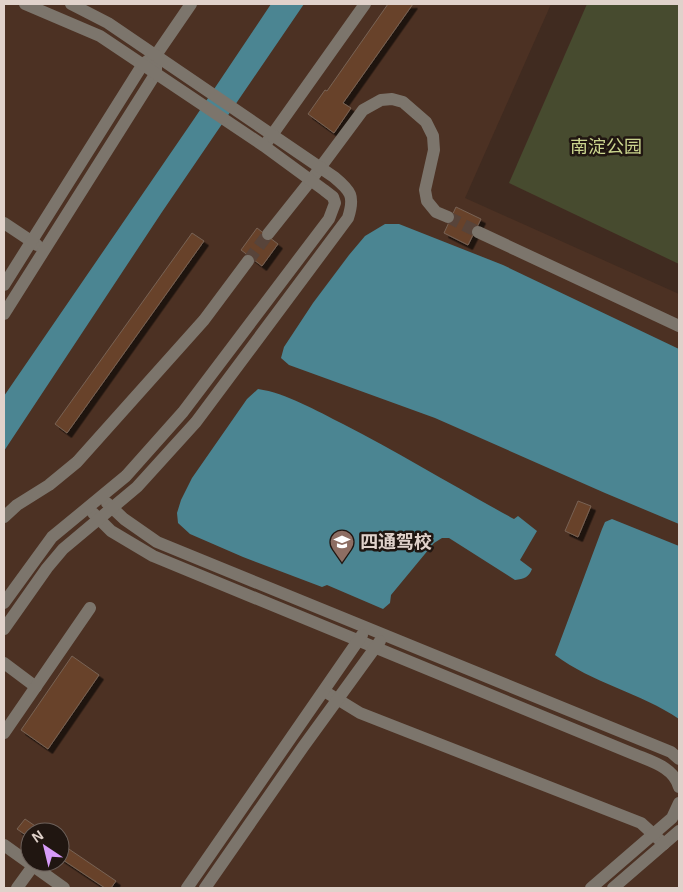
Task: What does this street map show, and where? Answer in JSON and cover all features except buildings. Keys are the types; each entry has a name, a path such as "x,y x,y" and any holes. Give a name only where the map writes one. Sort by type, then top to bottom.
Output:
{"lane":[{"path":"25,4 100,36 156,73 193,90"},
{"path":"4,629 47,568 63,549 137,487 196,422 348,218 352,205 351,196 346,188 320,168 268,141 193,90 156,55 108,23 71,4"},
{"path":"4,285 142,64 156,55 191,4"},
{"path":"268,141 365,4"},
{"path":"4,312 156,73 156,55"},
{"path":"268,234 363,110 381,100 392,99 403,102 426,122 433,136 434,150 425,190 427,201 436,212 448,217"},
{"path":"4,603 52,537 126,476 183,412 328,219 335,203 333,197 268,141"},
{"path":"4,223 44,250"},
{"path":"478,232 679,326"},
{"path":"4,518 17,505 49,485 77,462 204,320 248,261"},
{"path":"101,497 124,519 157,542 671,752 679,759"},
{"path":"87,508 111,531 153,556 662,767 674,775 679,787"},
{"path":"4,733 90,608"},
{"path":"187,888 367,629"},
{"path":"205,888 384,636"},
{"path":"4,664 36,687"},
{"path":"324,691 360,713 641,823 664,844"},
{"path":"592,888 672,818 679,802"},
{"path":"614,888 679,831"},
{"path":"6,850 20,858"},
{"path":"17,888 29,872"},
{"path":"40,872 58,886"}],"shaded area":[{"name":"四通驾校","path":"4,4 551,4 465,198 679,294 679,888 4,888"}],"green space":[{"name":"南淀公园","path":"587,4 679,4 679,264 509,183"}],"water":[{"path":"271,4 304,4 162,212 4,451 4,396"},
{"path":"385,224 399,224 503,265 679,349 679,524 435,418 289,365 281,358 284,347 313,303 349,255 365,236"},
{"path":"258,389 279,394 312,408 514,519 518,516 537,531 520,560 532,569 528,576 515,580 449,538 442,538 434,543 391,595 390,603 383,609 327,585 322,587 243,557 190,534 178,523 177,513 181,500 192,478 247,399"},
{"path":"612,519 679,546 679,719 649,702 600,681 569,665 555,655 602,529 605,522"}],"tunnel":[{"path":"448,217 478,232"},
{"path":"248,261 268,234"}],"place":[{"name":"四通驾校","path":"342,563"}]}
